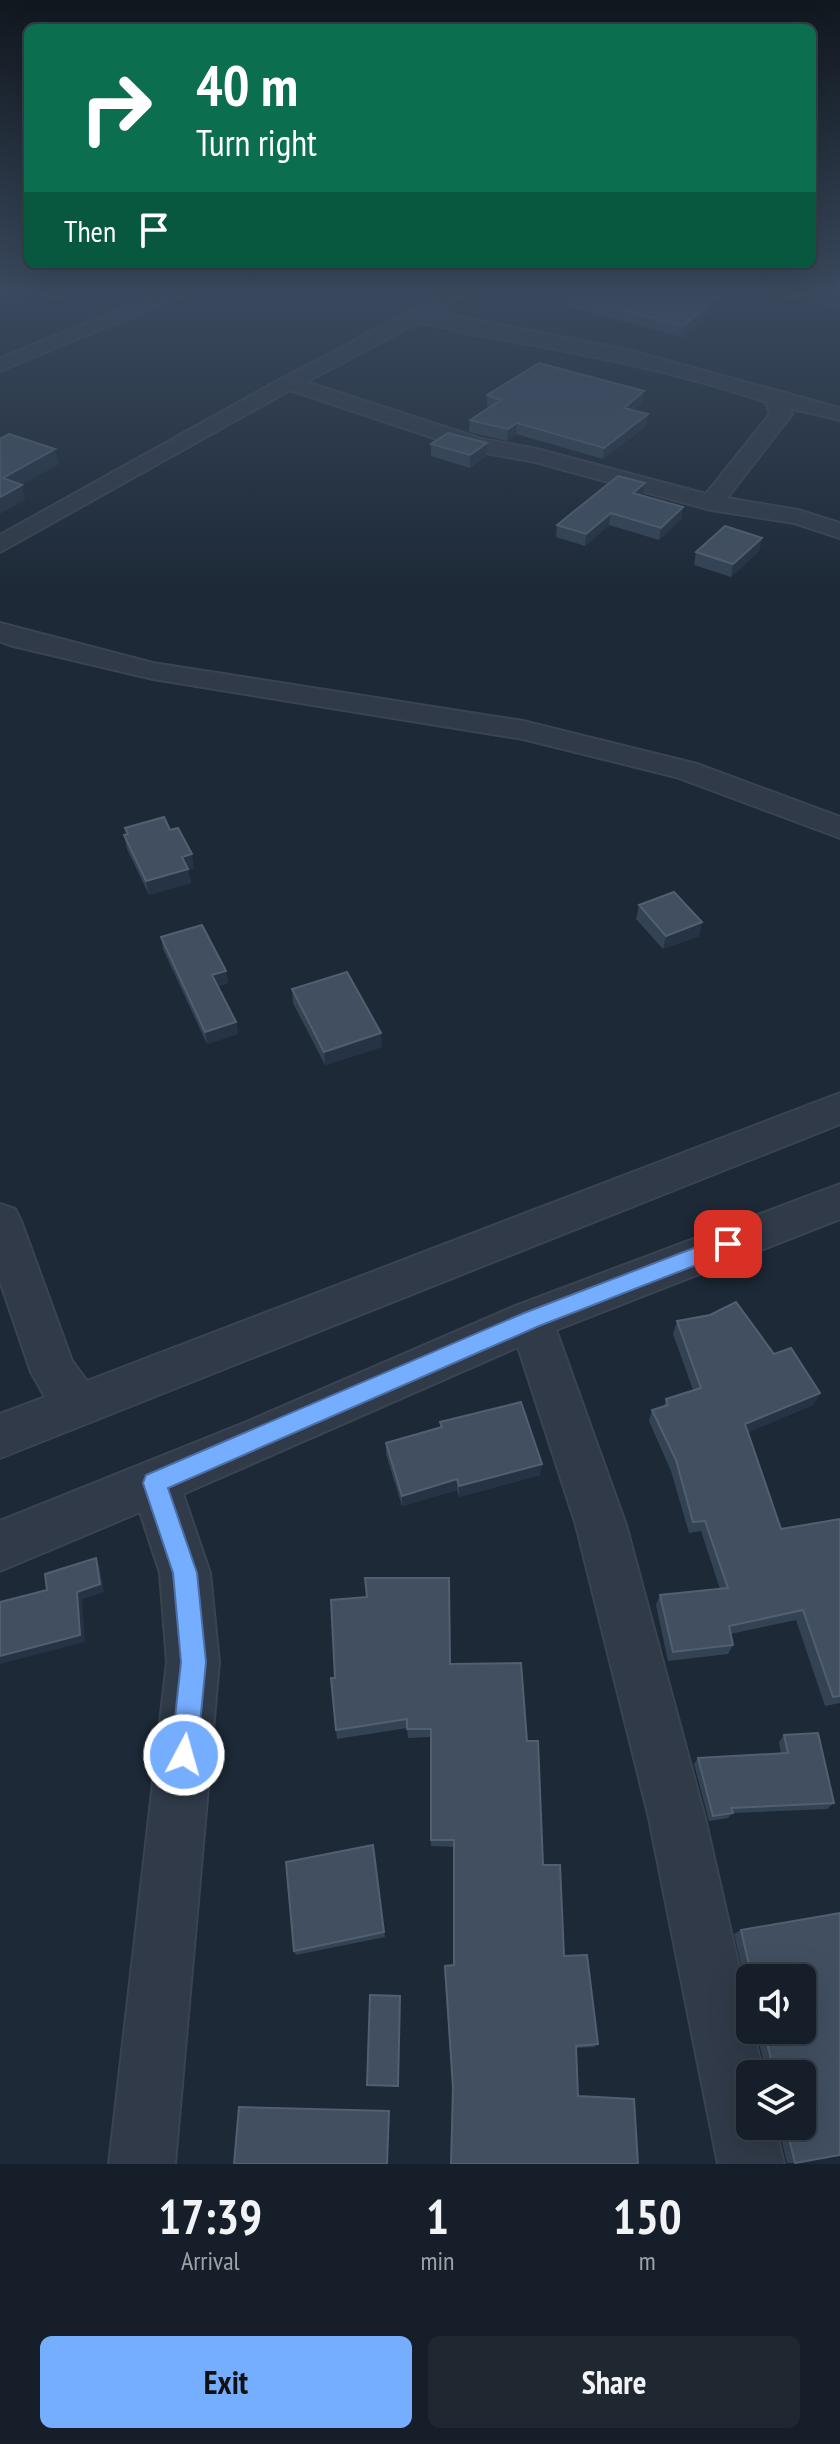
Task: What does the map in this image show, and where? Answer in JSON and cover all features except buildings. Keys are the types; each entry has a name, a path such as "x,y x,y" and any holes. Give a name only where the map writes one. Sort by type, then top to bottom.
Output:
{"street":[{"path":"0,545 277,389"},
{"path":"306,389 478,445 537,456 711,503 798,517 840,531"},
{"path":"749,389 840,414"},
{"path":"711,503 781,414 775,398"},
{"path":"0,631 19,639 153,671 523,730 686,770 840,828"},
{"path":"0,1436 840,1108"},
{"path":"0,1546 155,1483 531,1320 840,1201"},
{"path":"0,1221 54,1372 78,1406"},
{"path":"531,1320 601,1525 677,1818 751,2164"},
{"path":"142,2164 193,1662 185,1573 155,1483"}],"route":[{"path":"184,1755 193,1662 185,1573 155,1483 531,1320 728,1244"}]}
